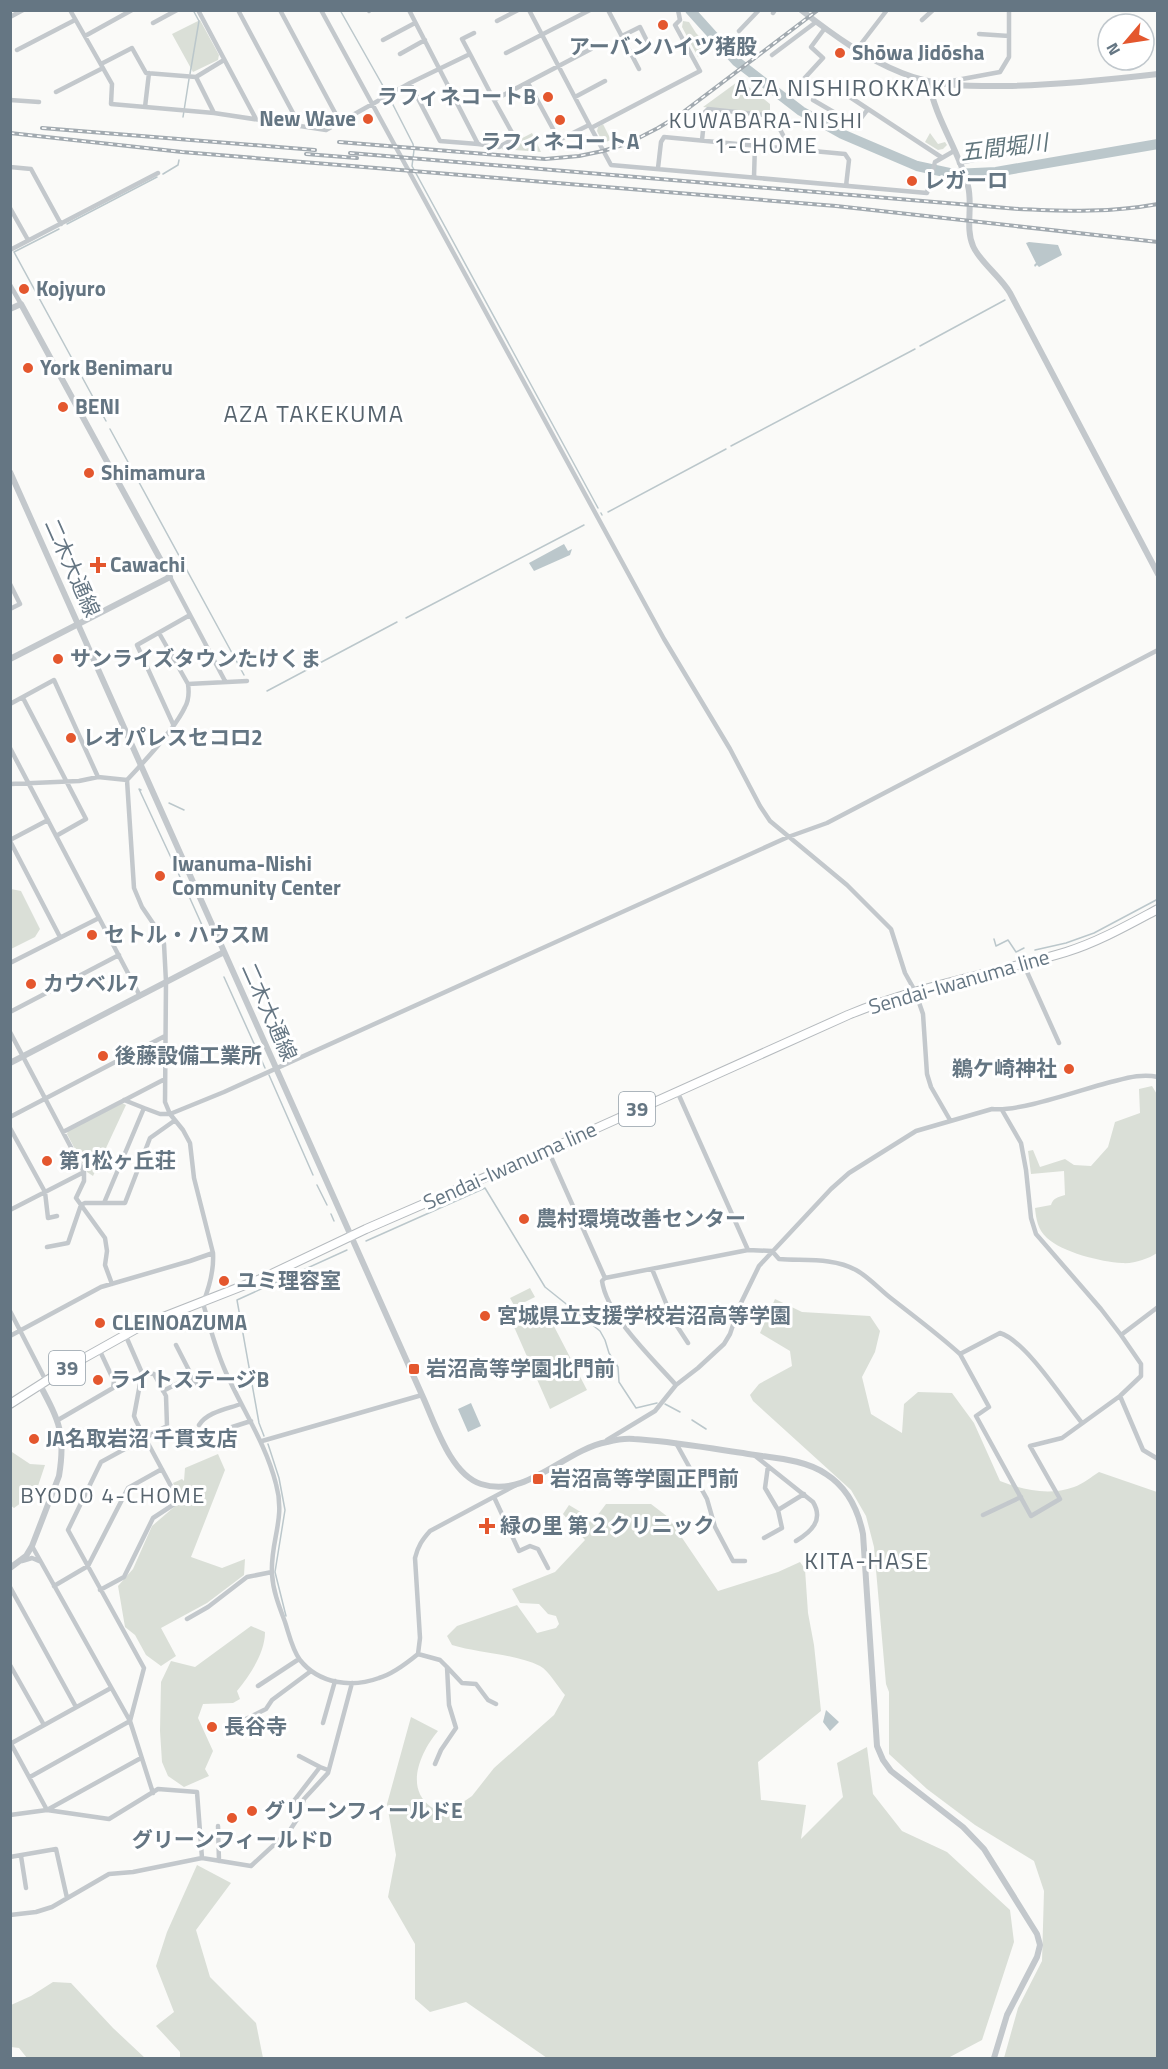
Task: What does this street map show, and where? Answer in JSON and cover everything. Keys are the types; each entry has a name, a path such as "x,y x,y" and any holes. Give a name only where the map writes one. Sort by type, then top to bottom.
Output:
{"main road":[{"name":"Sendai-Iwanuma line","path":"10,1404 125,1334 161,1317 203,1303 263,1278 351,1236 848,1015 881,1001 1089,944 1158,909"}],"street":[{"path":"10,17 23,10"},
{"path":"70,10 112,84 111,104 214,113 326,130 410,83 470,54"},
{"path":"85,36 132,10"},
{"path":"153,23 177,10"},
{"path":"198,10 256,119"},
{"path":"238,10 300,126"},
{"path":"280,10 340,122"},
{"path":"321,10 664,639 730,749 765,813 770,821 788,837 847,885 891,929 905,973 915,991 923,1014 927,1074 931,1087 950,1120"},
{"path":"409,10 478,144"},
{"path":"497,21 518,10"},
{"path":"529,10 611,165 927,193 935,162 954,151"},
{"path":"506,53 542,36 580,13 590,10"},
{"path":"608,10 639,69"},
{"path":"528,83 559,140 590,126 700,71 675,25 680,20 678,10"},
{"path":"739,31 759,10"},
{"path":"801,10 880,63 903,74 940,84 962,87 1032,85 1093,82 1158,74"},
{"path":"857,49 887,10"},
{"path":"922,20 933,10"},
{"path":"940,84 1000,72 1009,57 1009,10"},
{"path":"17,50 75,20"},
{"path":"772,55 816,22"},
{"path":"383,40 415,23"},
{"path":"622,36 640,27 650,47"},
{"path":"801,82 823,58 811,47 825,28"},
{"path":"410,83 440,141 500,147 515,138 462,39 474,33"},
{"path":"979,34 1009,36"},
{"path":"400,54 425,40"},
{"path":"56,92 132,48 146,73 192,77 224,60"},
{"path":"494,100 591,49"},
{"path":"145,107 148,73"},
{"path":"192,77 214,113"},
{"path":"868,109 856,125 813,100 824,80 941,157"},
{"path":"575,97 605,81"},
{"path":"929,82 932,97 968,184 973,246 1010,293 1158,574"},
{"path":"10,100 39,102"},
{"path":"702,140 705,112 708,109 773,116 783,135 784,147"},
{"path":"658,168 662,138 755,144 845,154 849,160 846,186"},
{"path":"960,165 1036,147 1040,141"},
{"path":"754,177 755,144"},
{"path":"10,167 31,169 61,224"},
{"path":"10,250 158,173"},
{"path":"10,208 28,240"},
{"path":"10,285 225,681"},
{"path":"10,309 21,304"},
{"name":"二木大通線","path":"11,476 451,1458 461,1472 480,1484 495,1487 521,1483"},
{"path":"10,659 170,577"},
{"path":"10,584 20,604 10,609"},
{"path":"173,724 137,645 190,615"},
{"path":"159,633 188,684 189,692 186,706 127,780 134,888 142,907 159,932 164,944 166,982 164,1095 170,1114 190,1143 194,1178 213,1253 214,1262 203,1303 223,1365 262,1441 275,1478 280,1505 272,1572 278,1604 299,1659 311,1671 335,1681 352,1683 380,1678 418,1654 420,1638 415,1558 422,1539 430,1532 588,1448 605,1442 632,1438 797,1462 819,1469 840,1485 860,1516 877,1746 880,1755 891,1771 973,1836 984,1849 1037,1934 1040,1946 1037,1957 1007,2015 994,2058"},
{"path":"124,1100 160,1114 170,1114 276,1068 788,837 827,823 1158,650"},
{"path":"10,704 54,680 98,777"},
{"path":"188,684 247,681"},
{"path":"23,698 86,819 56,836"},
{"path":"10,748 140,996"},
{"path":"10,784 79,782 98,777 127,780"},
{"path":"48,820 10,841 60,937"},
{"path":"10,963 99,918"},
{"path":"10,1063 224,952"},
{"path":"10,1012 119,956"},
{"path":"1023,963 1059,1043"},
{"path":"10,1032 84,1172 84,1181 76,1198 105,1238 107,1251 105,1265 112,1284"},
{"path":"10,1117 165,1036"},
{"path":"605,1442 655,1411 676,1385 723,1344 730,1334 739,1307 759,1266 814,1205 849,1173 916,1131 950,1120 992,1109 1002,1110 1137,1075 1158,1077"},
{"path":"63,1132 165,1079"},
{"path":"677,1091 748,1250"},
{"path":"104,1203 144,1108"},
{"path":"772,1251 778,1259 820,1261 855,1269 929,1326 960,1354 989,1407 976,1416 1031,1516 1060,1499 1030,1446 1062,1438 1120,1396 1140,1377 1141,1364 1101,1309 1036,1234 1031,1218 1021,1143 1002,1110"},
{"path":"81,1205 85,1203 125,1203 150,1138 174,1121"},
{"path":"10,1128 45,1192 48,1218 57,1216"},
{"path":"548,1150 605,1278"},
{"path":"10,1210 84,1172"},
{"path":"48,1247 68,1243 81,1205"},
{"path":"676,1385 616,1315 603,1289 602,1281 605,1278 748,1250 772,1251"},
{"path":"10,1336 100,1287 190,1262 213,1253"},
{"path":"652,1269 673,1320 688,1343"},
{"path":"1121,1335 1158,1307"},
{"path":"10,1311 58,1420 63,1451 59,1476 32,1546 21,1562"},
{"path":"960,1354 1000,1333 1007,1335 1026,1352 1082,1423"},
{"path":"100,1590 124,1577 153,1518 179,1502 134,1416 142,1373 125,1334"},
{"path":"176,1345 196,1384"},
{"path":"58,1420 113,1388 114,1381 99,1349"},
{"path":"30,1777 130,1721 144,1668 68,1530 101,1462 167,1426 166,1396 154,1374 142,1373"},
{"path":"163,1391 192,1376"},
{"path":"262,1441 422,1395"},
{"path":"1120,1396 1143,1450 1158,1459"},
{"path":"199,1425 203,1418 209,1415 241,1404"},
{"path":"226,1430 251,1421"},
{"path":"676,1443 707,1499 715,1527 733,1562 745,1561"},
{"path":"754,1455 804,1494 817,1508 818,1518 814,1528 796,1541"},
{"path":"764,1538 782,1528 778,1510 765,1488 768,1466"},
{"path":"54,1586 88,1566 128,1488 162,1469"},
{"path":"778,1510 804,1494"},
{"path":"494,1497 519,1551 530,1546 538,1549 548,1568"},
{"path":"983,1515 1021,1497"},
{"path":"32,1546 130,1721 153,1793"},
{"path":"10,1568 32,1558 41,1563"},
{"path":"187,1619 208,1607 247,1577 272,1572"},
{"path":"10,1587 76,1707"},
{"path":"418,1654 440,1660 462,1683 476,1684 488,1700 496,1704"},
{"path":"258,1686 299,1659"},
{"path":"10,1665 44,1725"},
{"path":"435,1764 441,1750 456,1728 449,1705 447,1667"},
{"path":"246,1719 266,1709 272,1700 311,1671"},
{"path":"322,1723 335,1681"},
{"path":"10,1915 36,1912 52,1907 109,1874 133,1872 202,1858 251,1866 290,1830 298,1818 304,1799 328,1770 352,1683"},
{"path":"47,1810 11,1743 111,1688"},
{"path":"299,1756 328,1770"},
{"path":"47,1810 141,1758"},
{"path":"293,1802 320,1767"},
{"path":"10,1815 47,1810 109,1819 158,1789 197,1792 202,1858"},
{"path":"218,1826 219,1861"},
{"path":"10,1857 56,1849 67,1898"},
{"path":"21,1856 26,1888"}],"shaded area":[{"path":"200,20 219,55 218,60 193,72 172,34"},
{"path":"683,21 689,22 711,49 698,57 682,27"},
{"path":"740,80 770,104 770,114 703,107"},
{"path":"603,124 611,140 603,143 597,131 598,127"},
{"path":"532,133 541,152 501,149"},
{"path":"930,133 938,144 945,142 947,145 938,150 925,142"},
{"path":"1026,243 1058,245 1062,255 1035,267 1036,263"},
{"path":"564,544 568,551 572,549 570,555 534,571 529,563"},
{"path":"11,889 21,891 40,929 35,937 11,949"},
{"path":"1152,1086 1158,1096 1157,1253 1136,1262 1127,1263 1093,1258 1062,1248 1044,1235 1037,1220 1035,1208 1051,1205 1054,1199 1065,1195 1064,1171 1031,1174 1028,1151 1033,1150 1040,1167 1065,1159 1074,1165 1091,1166 1108,1147 1115,1122 1140,1113 1139,1089"},
{"path":"122,1103 126,1105 93,1176 87,1172 67,1134 68,1131"},
{"path":"530,1288 535,1297 515,1307 510,1298"},
{"path":"775,1299 802,1312 870,1316 880,1331 875,1352 862,1377 871,1414 902,1433 904,1404 918,1392 952,1393 974,1423 1000,1481 1027,1489 1055,1491 1077,1486 1099,1472 1157,1492 1157,2058 1004,2058 1018,2008 1042,1961 1044,1891 1034,1861 975,1825 927,1789 889,1754 889,1692 886,1684 874,1547 866,1516 851,1490 753,1401 750,1395 759,1384 792,1366 790,1351 760,1333"},
{"path":"543,1305 587,1390 550,1409 511,1320"},
{"path":"471,1403 481,1426 468,1432 458,1409"},
{"path":"12,1452 30,1464 45,1465 36,1492 14,1508 10,1505 10,1453"},
{"path":"218,1454 225,1470 191,1557 222,1568 245,1559 244,1575 207,1603 161,1628 176,1656 161,1666 146,1655 135,1635 125,1627 118,1586 133,1569 152,1526 181,1501 173,1483 182,1479 184,1481 185,1468"},
{"path":"606,1504 651,1504 668,1517 718,1591 778,1572 800,1562 805,1569 808,1613 821,1711 758,1762 761,1800 806,1805 801,1839 843,1797 837,1763 867,1747 873,1794 902,1831 947,1852 1010,1910 1014,1942 982,2040 948,2058 547,2058 466,2002 430,2012 415,1999 415,1944 388,1897 396,1855 387,1804 411,1717 438,1731 421,1759 418,1769 418,1790 431,1807 450,1811 472,1796 494,1768 554,1715 565,1695 543,1668 520,1659 452,1645 447,1636 457,1626 517,1605 537,1633 556,1628 559,1624 556,1616 548,1614 539,1604 520,1603 512,1589 555,1572 585,1540 563,1514 569,1505 594,1520"},
{"path":"251,1626 265,1632 260,1656 237,1691 240,1699 233,1703 203,1704 198,1718 213,1751 205,1769 209,1776 184,1787 168,1776 162,1762 161,1682 171,1661 195,1667"},
{"path":"826,1710 839,1722 830,1731 823,1722"},
{"path":"197,1865 231,1883 196,1930 210,1977 256,2023 263,2058 180,2058 180,2052 156,2026 174,2012 156,1966 167,1932"},
{"path":"53,1982 71,1983 145,2058 27,2058 19,2048 11,2047 11,2005"}],"waterway":[{"path":"190,74 199,21 193,10"},
{"path":"340,10 387,93"},
{"name":"五間堀川","path":"690,10 736,61 801,111 842,134 917,166 954,174 996,172 1158,144"},
{"path":"183,117 189,79"},
{"path":"389,97 413,144 412,166 598,508"},
{"path":"163,174 178,165 179,160"},
{"path":"67,224 157,177"},
{"path":"59,229 14,252 106,421"},
{"path":"920,346 1005,300"},
{"path":"731,446 915,349"},
{"path":"110,429 244,675"},
{"path":"608,512 726,449"},
{"path":"406,618 584,525"},
{"path":"267,691 397,622"},
{"path":"141,790 139,789 180,877"},
{"path":"169,803 184,810"},
{"path":"188,894 206,934"},
{"path":"1035,950 1066,943 1094,933 1158,899"},
{"path":"994,939 996,946 1008,940 1016,952 1024,948"},
{"path":"224,977 265,1068"},
{"path":"269,1075 313,1175"},
{"path":"317,1185 327,1205"},
{"path":"366,1241 485,1188 545,1287 600,1331 618,1367 619,1382 636,1408 657,1403"},
{"path":"331,1214 334,1221"},
{"path":"264,1436 259,1423 237,1300 347,1250"},
{"path":"665,1404 680,1412"},
{"path":"692,1420 706,1429"},
{"path":"268,1444 279,1478 285,1510 275,1572 286,1616"}],"railway":[{"path":"339,142 545,159 603,151 629,143 678,116 818,10"},
{"path":"42,128 315,150"},
{"path":"10,133 182,152 836,206 1158,242"},
{"path":"350,153 1019,209 1105,210 1158,204"},
{"path":"306,154 357,158"}],"place":[{"name":"アーバンハイツ猪股","path":"663,25"},
{"name":"Shōwa Jidōsha","path":"840,53"},
{"name":"ラフィネコートB","path":"548,97"},
{"name":"New Wave","path":"368,119"},
{"name":"ラフィネコートA","path":"560,120"},
{"name":"レガーロ","path":"912,181"},
{"name":"Kojyuro","path":"24,289"},
{"name":"York Benimaru","path":"28,368"},
{"name":"BENI","path":"63,407"},
{"name":"Shimamura","path":"89,473"},
{"name":"Cawachi","path":"98,565"},
{"name":"サンライズタウンたけくま","path":"58,659"},
{"name":"レオパレスセコロ2","path":"71,738"},
{"name":"Iwanuma-Nishi Community Center","path":"160,876"},
{"name":"セトル・ハウスM","path":"92,935"},
{"name":"カウベル7","path":"31,984"},
{"name":"後藤設備工業所","path":"103,1056"},
{"name":"鵜ケ崎神社","path":"1069,1069"},
{"name":"第1松ヶ丘荘","path":"47,1161"},
{"name":"農村環境改善センター","path":"524,1219"},
{"name":"ユミ理容室","path":"224,1281"},
{"name":"宮城県立支援学校岩沼高等学園","path":"485,1316"},
{"name":"CLEINOAZUMA","path":"100,1323"},
{"name":"岩沼高等学園北門前","path":"414,1369"},
{"name":"ライトステージB","path":"98,1380"},
{"name":"JA名取岩沼 千貫支店","path":"34,1439"},
{"name":"岩沼高等学園正門前","path":"538,1479"},
{"name":"緑の里 第２クリニック","path":"487,1526"},
{"name":"長谷寺","path":"212,1727"},
{"name":"グリーンフィールドE","path":"252,1811"},
{"name":"グリーンフィールドD","path":"232,1818"}],"district":[{"name":"AZA NISHIROKKAKU","path":"849,88"},
{"name":"KUWABARA-NISHI 1-CHOME","path":"766,132"},
{"name":"AZA TAKEKUMA","path":"314,414"},
{"name":"BYODO 4-CHOME","path":"113,1495"},
{"name":"KITA-HASE","path":"867,1561"}]}
